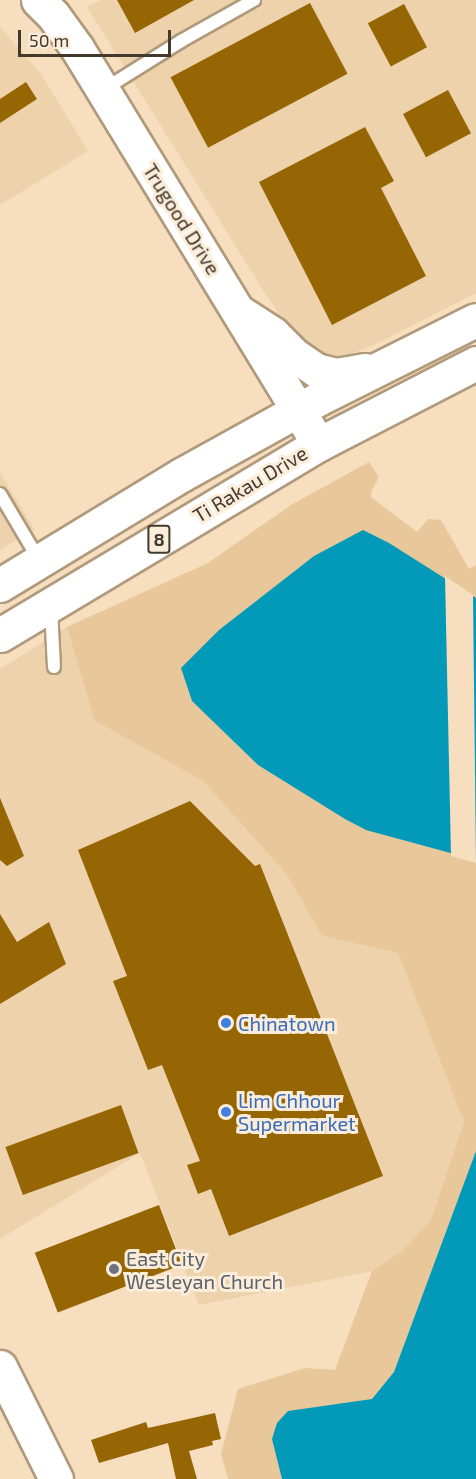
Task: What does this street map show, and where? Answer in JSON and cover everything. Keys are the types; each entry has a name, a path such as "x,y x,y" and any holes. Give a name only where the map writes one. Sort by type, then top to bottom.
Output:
{"main road":[{"name":"Trugood Drive","path":"38,0 67,33 241,313 319,444"},
{"path":"241,313 273,334 294,355 315,370 336,375 380,368"},
{"name":"Ti Rakau Drive","path":"0,585 181,475 298,410 476,320"},
{"name":"Ti Rakau Drive","path":"0,635 319,444 476,363"},
{"path":"0,1367 56,1479"}],"lane":[{"path":"103,90 181,41 254,0"},
{"path":"0,494 39,561"},
{"path":"51,604 54,667"}],"shaded area":[{"path":"101,0 476,0 476,293 376,344 344,357 323,356 296,338 266,295 87,7"},
{"path":"0,27 41,74 88,151 0,205"},
{"path":"369,462 379,477 371,492 371,497 417,532 428,519 441,520 469,569 476,565 476,1479 228,1479 221,1454 238,1389 305,1368 335,1370 372,1271 402,1251 431,1220 464,1122 398,953 322,936 287,875 203,781 94,720 67,627 208,563 291,505"},
{"path":"0,472 34,529 0,550"},
{"path":"67,627 94,720 203,781 287,875 322,936 398,953 464,1122 431,1220 402,1251 372,1271 199,1305 140,1153 0,1239 0,669"}],"water":[{"path":"363,530 389,543 476,598 476,860 366,830 345,819 258,765 192,701 181,668 219,630 314,556"},
{"path":"476,1151 476,1479 282,1479 272,1439 277,1423 288,1411 372,1399 394,1372"}],"pier":[{"path":"445,576 473,595 476,863 451,856"}],"building":[{"path":"117,0 194,0 135,33"},
{"path":"310,3 348,74 208,148 170,77"},
{"path":"404,4 427,47 391,67 368,23"},
{"path":"26,82 37,99 0,123 0,99"},
{"path":"448,90 471,133 426,157 403,114"},
{"path":"365,127 394,181 381,188 426,276 332,325 259,182"},
{"path":"0,798 24,856 7,866 0,860"},
{"name":"Chinatown","path":"190,801 255,866 260,864 383,1176 229,1236 211,1189 198,1194 187,1165 200,1161 162,1065 148,1070 113,981 127,976 78,850"},
{"path":"0,914 17,942 49,922 66,964 0,1004"},
{"path":"121,1105 138,1153 23,1195 5,1147"},
{"name":"East City Wesleyan Church","path":"159,1205 182,1265 58,1312 35,1253"},
{"path":"215,1413 221,1439 212,1441 213,1445 189,1451 197,1479 176,1479 168,1443 99,1463 91,1440 146,1422 148,1428"}],"place":[{"name":"Chinatown","path":"226,1023"},
{"name":"Lim Chhour Supermarket","path":"226,1112"},
{"name":"East City Wesleyan Church","path":"114,1269"}]}
